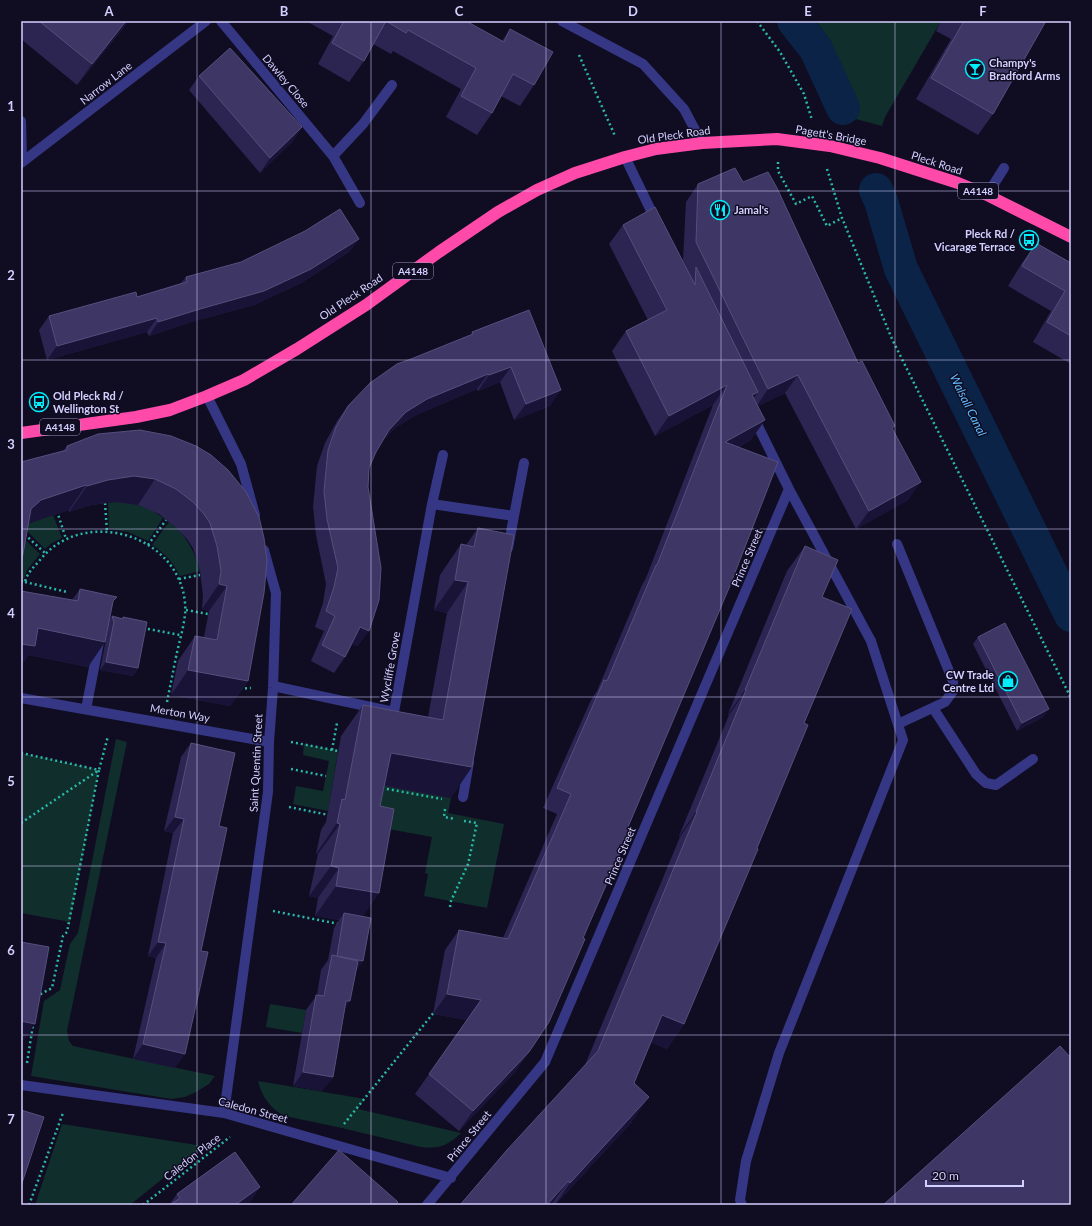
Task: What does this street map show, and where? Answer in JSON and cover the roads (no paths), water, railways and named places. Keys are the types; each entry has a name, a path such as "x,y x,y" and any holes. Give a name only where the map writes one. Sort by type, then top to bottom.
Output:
{"highway":[{"name":"Old Pleck Road","path":"21,433 136,417 170,410 244,380 276,362 366,305 439,252 498,212 537,190 575,173 656,149 702,143 777,139"},
{"name":"Pagett's Bridge","path":"777,139 830,146 880,158"},
{"name":"Pleck Road","path":"880,158 958,182 1070,235"}],"street":[{"name":"Narrow Lane","path":"22,163 206,21"},
{"name":"Dawley Close","path":"221,21 333,156 360,203"},
{"path":"563,21 643,64 684,109 702,143"},
{"path":"333,156 363,124 392,85"},
{"path":"21,121 22,163"},
{"path":"625,157 660,230"},
{"path":"987,195 1004,168"},
{"path":"207,396 241,464 256,522"},
{"path":"742,1205 740,1200 746,1161 779,1053 903,740 871,640 789,489 751,412"},
{"name":"Wycliffe Grove","path":"273,686 394,712 442,455"},
{"path":"507,555 524,464"},
{"name":"Prince Street","path":"427,1205 451,1178 545,1062 789,489"},
{"path":"432,504 514,516"},
{"name":"Saint Quentin Street","path":"224,1114 267,803 276,593 262,543"},
{"path":"897,544 953,681 953,691 945,702 898,724"},
{"path":"86,709 100,636"},
{"name":"Merton Way","path":"21,698 269,740"},
{"path":"933,708 976,774 986,783 996,785 1033,759"},
{"path":"463,797 472,750"},
{"name":"Caledon Street","path":"22,1085 224,1114 451,1178"}],"waterway":[{"name":"Walsall Canal","path":"794,21 816,49 843,108"},
{"name":"Walsall Canal","path":"876,190 881,201 901,269 1071,615"}],"place":[{"name":"Champy's Bradford Arms","path":"975,69"},
{"name":"Jamal's","path":"720,210"},
{"name":"Pleck Rd / Vicarage Terrace","path":"1029,240"},
{"name":"Old Pleck Rd / Wellington St","path":"39,402"},
{"name":"CW Trade Centre Ltd","path":"1008,681"}]}
